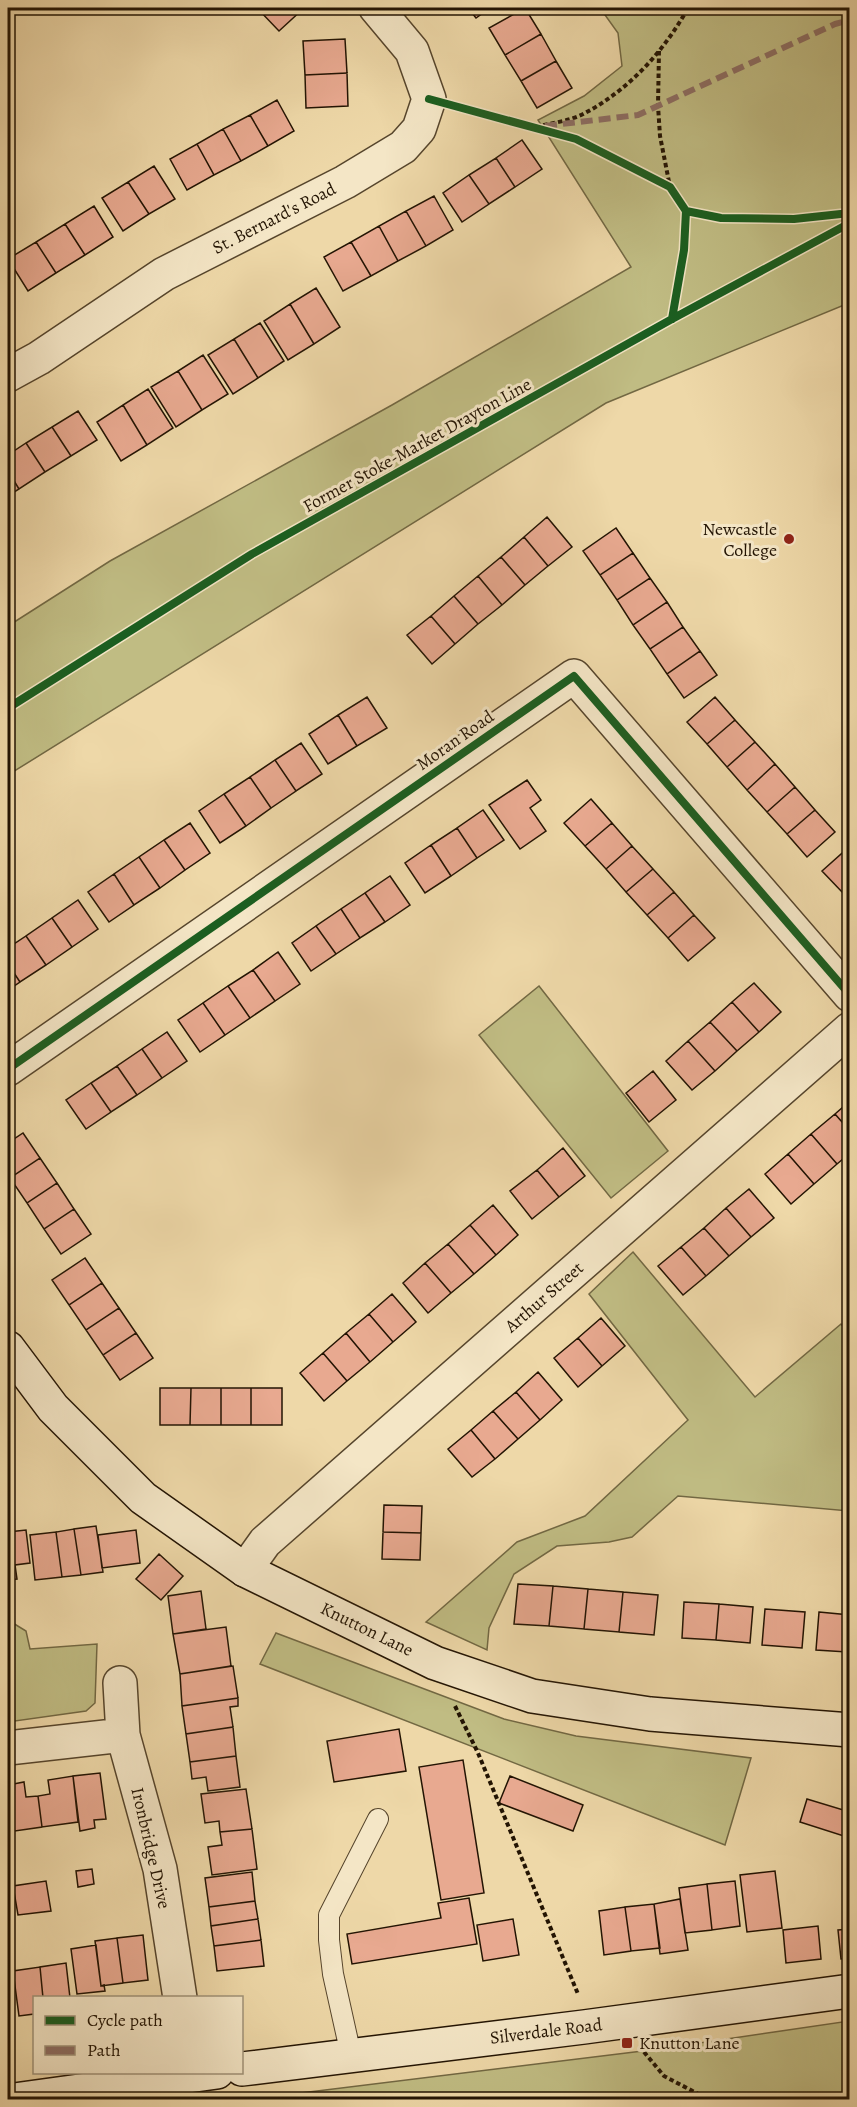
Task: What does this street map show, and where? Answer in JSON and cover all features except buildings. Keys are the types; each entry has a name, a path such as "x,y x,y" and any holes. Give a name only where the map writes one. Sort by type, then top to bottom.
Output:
{"street":[{"name":"St. Bernard's Road","path":"8,375 39,358 164,274 345,182 404,147 419,129 429,99 412,51 376,8"},
{"name":"Moran Road","path":"8,1069 574,676 849,995"},
{"name":"Arthur Street","path":"245,1570 265,1542 849,1029"},
{"name":"Knutton Lane","path":"8,1348 53,1408 143,1498 245,1570 435,1663 532,1696 650,1714 849,1730"},
{"name":"Ironbridge Drive","path":"120,1683 123,1735 160,1869 180,1996"},
{"path":"8,1748 123,1735"},
{"name":"Silverdale Road","path":"243,2069 584,2027 849,1990"},
{"path":"14,2100 210,2074"}],"lane":[{"path":"351,2055 333,1974 329,1915 378,1819"}],"path":[{"path":"532,126 584,114 632,82 672,36 688,8"},
{"path":"659,51 660,136 670,187 675,195"},
{"path":"532,126 556,133"},
{"path":"659,182 670,187"},
{"path":"435,1663 477,1754 580,1999 584,2027"},
{"path":"636,2020 645,2053 664,2076 714,2100"}],"shaded area":[{"path":"600,8 849,8 849,303 606,403 8,775 8,626 110,561 392,405 631,267 538,120 584,96 622,66 618,33"},
{"path":"539,986 668,1151 611,1198 479,1035"},
{"path":"633,1252 755,1397 841,1324 849,1333 849,1511 678,1496 632,1537 609,1542 557,1546 514,1574 489,1628 487,1650 426,1622 517,1542 585,1516 688,1420 589,1294"},
{"path":"8,1620 26,1631 30,1649 97,1644 95,1703 86,1711 8,1722"},
{"path":"276,1633 504,1719 576,1736 751,1758 725,1845 260,1664"},
{"path":"849,2021 849,2099 251,2099 659,2049"}],"marked path":[{"path":"545,126 638,115 835,24 850,20"}],"cycle path":[{"path":"429,99 576,139 670,187 686,211 684,250 672,319"},
{"path":"686,211 721,218 794,219 850,213"},
{"name":"Former Stoke-Market Drayton Line","path":"8,708 252,554 672,319 850,223"},
{"path":"8,1069 574,676 850,995"}],"place":[{"name":"Newcastle College","path":"789,539"},
{"name":"Knutton Lane","path":"627,2043"}]}
